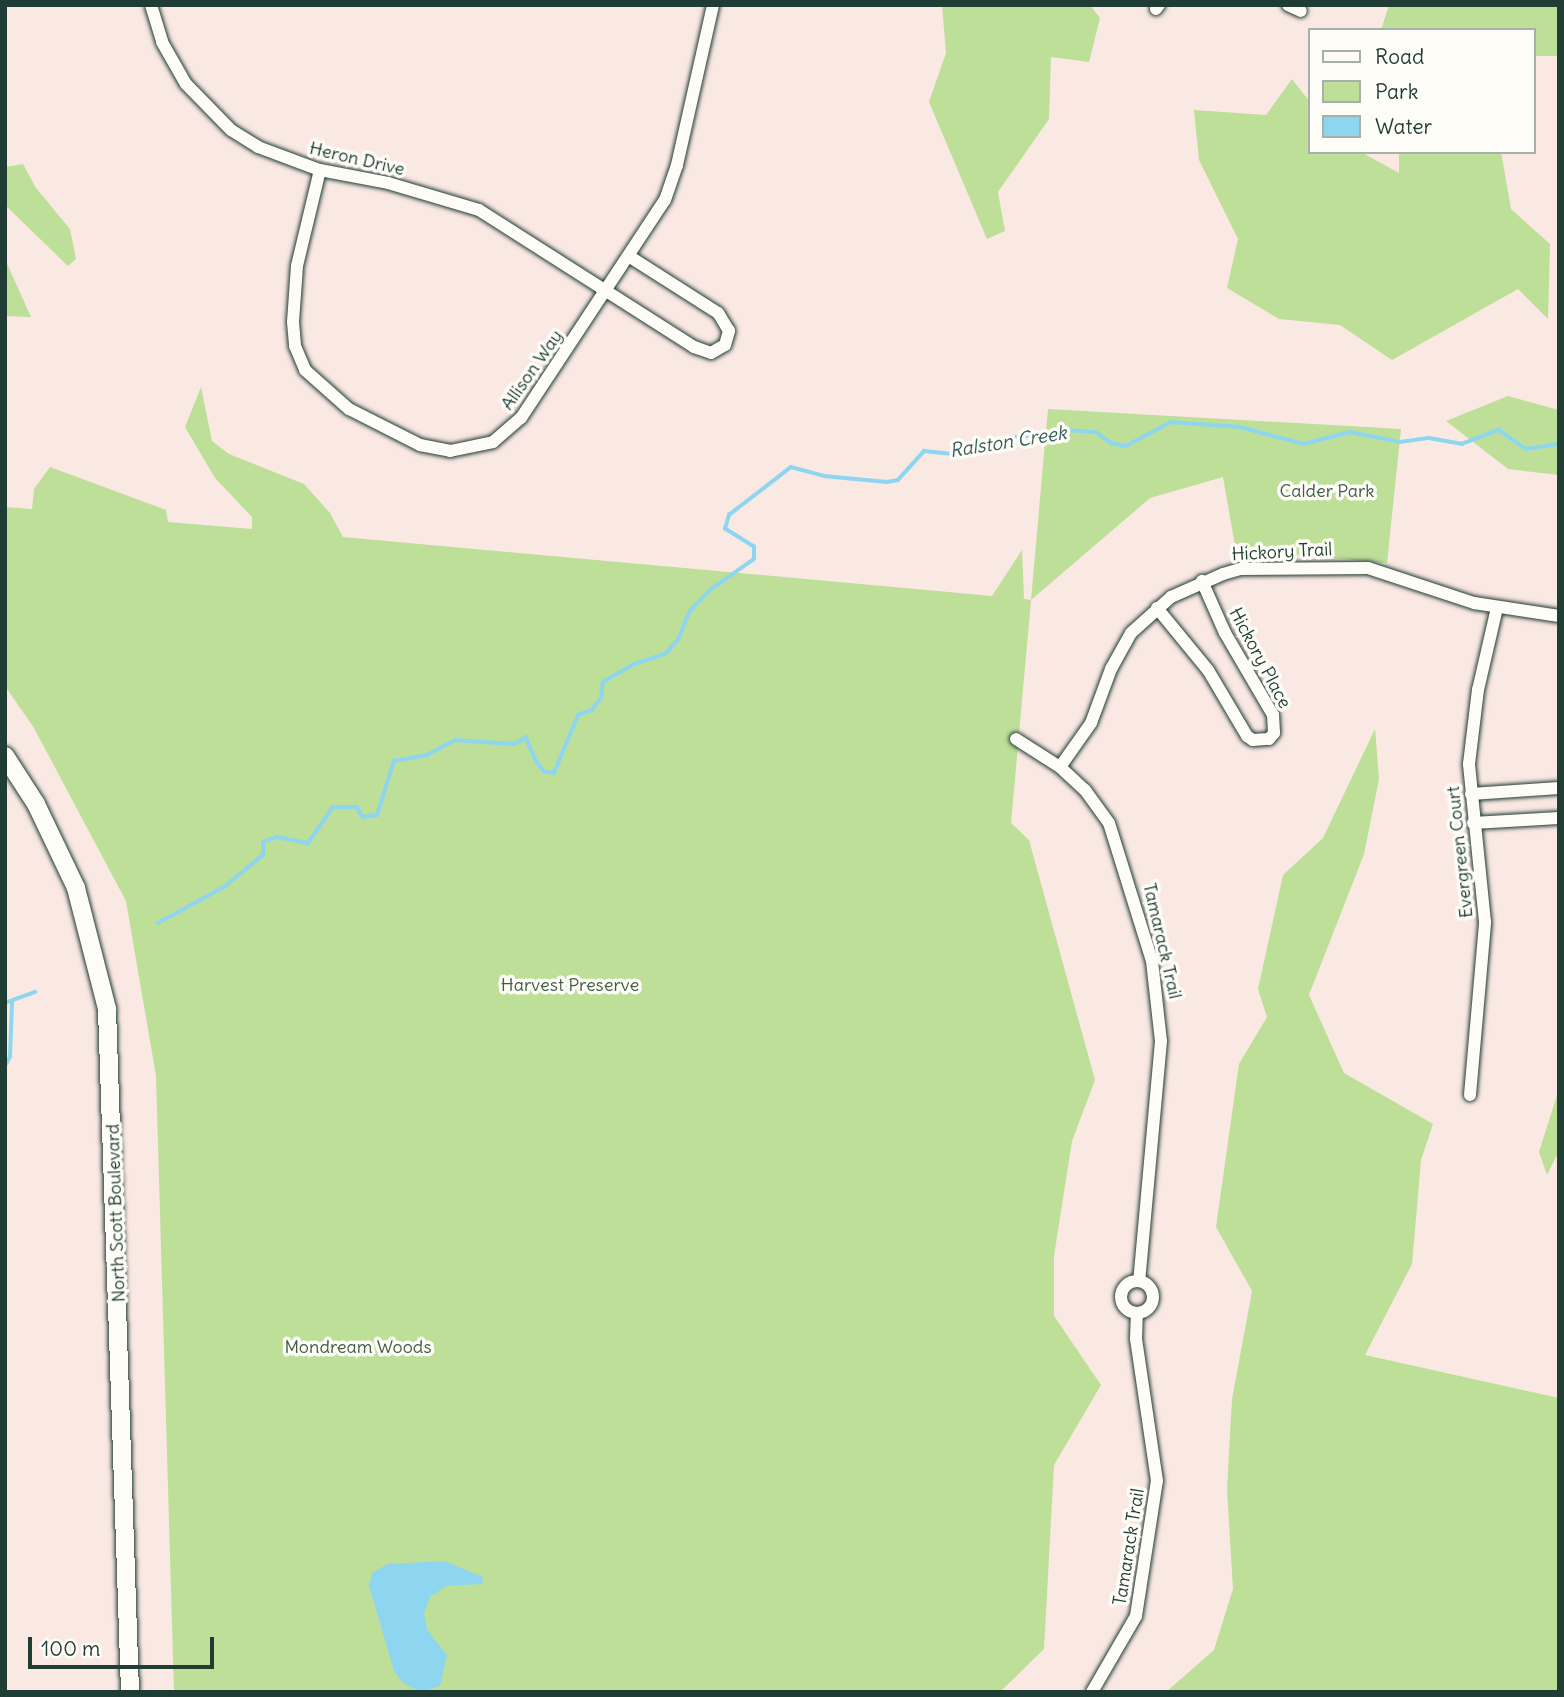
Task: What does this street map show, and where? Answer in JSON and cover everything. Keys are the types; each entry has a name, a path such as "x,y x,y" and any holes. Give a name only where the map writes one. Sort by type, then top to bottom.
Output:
{"main road":[{"name":"North Scott Boulevard","path":"5,756 36,804 76,888 107,1009 130,1692"}],"street":[{"name":"Heron Drive","path":"151,5 173,63 206,109 258,147 320,170 388,183 479,210 500,219 605,294 703,351 719,351 725,345 729,331 718,313 630,257"},
{"name":"Allison Way","path":"320,170 297,266 295,346 305,370 324,391 349,409 420,445 464,450 508,433 630,257 665,200 677,165 713,5"},
{"path":"1288,5 1301,11"},
{"name":"Hickory Trail","path":"1060,767 1091,723 1119,652 1131,633 1157,608 1202,581 1240,569 1368,568 1497,608 1559,616"},
{"name":"Hickory Place","path":"1157,608 1208,670 1247,736 1253,740 1269,739 1274,733 1273,715 1225,633 1202,581"},
{"name":"Evergreen Court","path":"1470,1095 1485,922 1473,823 1471,734 1497,608"},
{"name":"Tamarack Trail","path":"1016,739 1060,767 1085,790 1116,839 1158,990 1160,1066 1139,1281"},
{"path":"1471,794 1559,788"},
{"path":"1473,823 1559,818"},
{"name":"Tamarack Trail","path":"1137,1314 1149,1308 1153,1300 1150,1287 1139,1281"},
{"name":"Tamarack Trail","path":"1137,1314 1127,1309 1122,1298 1125,1287 1139,1281"},
{"name":"Tamarack Trail","path":"1092,1692 1136,1616 1157,1481 1136,1339 1137,1314"}],"green space":[{"path":"942,5 1090,5 1100,18 1089,62 1051,57 1049,119 998,192 1005,231 987,239 929,102 946,53"},
{"path":"1389,5 1559,5 1559,56 1536,56 1536,28 1382,28"},
{"path":"1292,79 1308,99 1308,154 1365,154 1399,173 1399,154 1501,154 1511,209 1550,244 1548,319 1518,289 1392,360 1340,325 1279,319 1227,288 1238,239 1199,160 1194,110 1266,115"},
{"path":"23,164 36,188 70,229 76,259 68,266 5,205 5,167"},
{"path":"5,260 9,268 31,317 5,316"},
{"name":"Harvest Preserve","path":"201,387 212,441 229,454 304,484 330,513 343,537 992,596 1022,550 1024,599 1031,600 1011,823 1029,840 1095,1080 1072,1141 1054,1256 1054,1316 1101,1385 1054,1465 1044,1649 1000,1692 174,1692 156,1076 126,901 34,728 5,686 5,507 32,509 34,489 50,467 166,510 168,522 252,529 252,517 215,478 185,427"},
{"path":"1508,396 1559,410 1559,475 1508,469 1446,421"},
{"name":"Calder Park","path":"1048,409 1401,429 1387,563 1301,555 1237,557 1223,477 1150,498 1031,600"},
{"path":"1375,729 1379,779 1364,854 1309,995 1344,1073 1433,1124 1421,1160 1412,1264 1365,1355 1559,1398 1559,1692 1166,1692 1214,1650 1233,1589 1227,1489 1232,1399 1252,1291 1216,1227 1239,1064 1267,1017 1258,989 1283,875 1323,838"},
{"path":"1559,1089 1559,1151 1547,1175 1539,1152"}],"water":[{"path":"444,1561 483,1577 482,1584 446,1586 430,1597 424,1613 427,1630 447,1655 440,1686 421,1692 402,1682 394,1671 369,1586 372,1573 388,1564"}],"waterway":[{"name":"Ralston Creek","path":"158,923 224,887 263,855 263,842 277,837 308,843 333,807 357,807 363,817 377,815 394,761 427,755 455,740 515,744 526,737 536,761 544,771 554,773 578,715 592,710 601,698 603,682 634,664 665,654 678,640 690,611 710,590 754,559 754,547 725,529 729,515 791,467 824,476 887,482 898,480 924,451 955,454 998,440 1066,430 1096,432 1111,443 1126,446 1171,422 1240,427 1304,444 1350,432 1400,442 1429,438 1462,444 1499,430 1526,449 1559,444"},
{"name":"Ralston Creek","path":"5,1003 35,992"},
{"path":"5,1066 10,1057 12,1003"}],"park label":[{"name":"Mondream Woods","path":"358,1347"}]}
